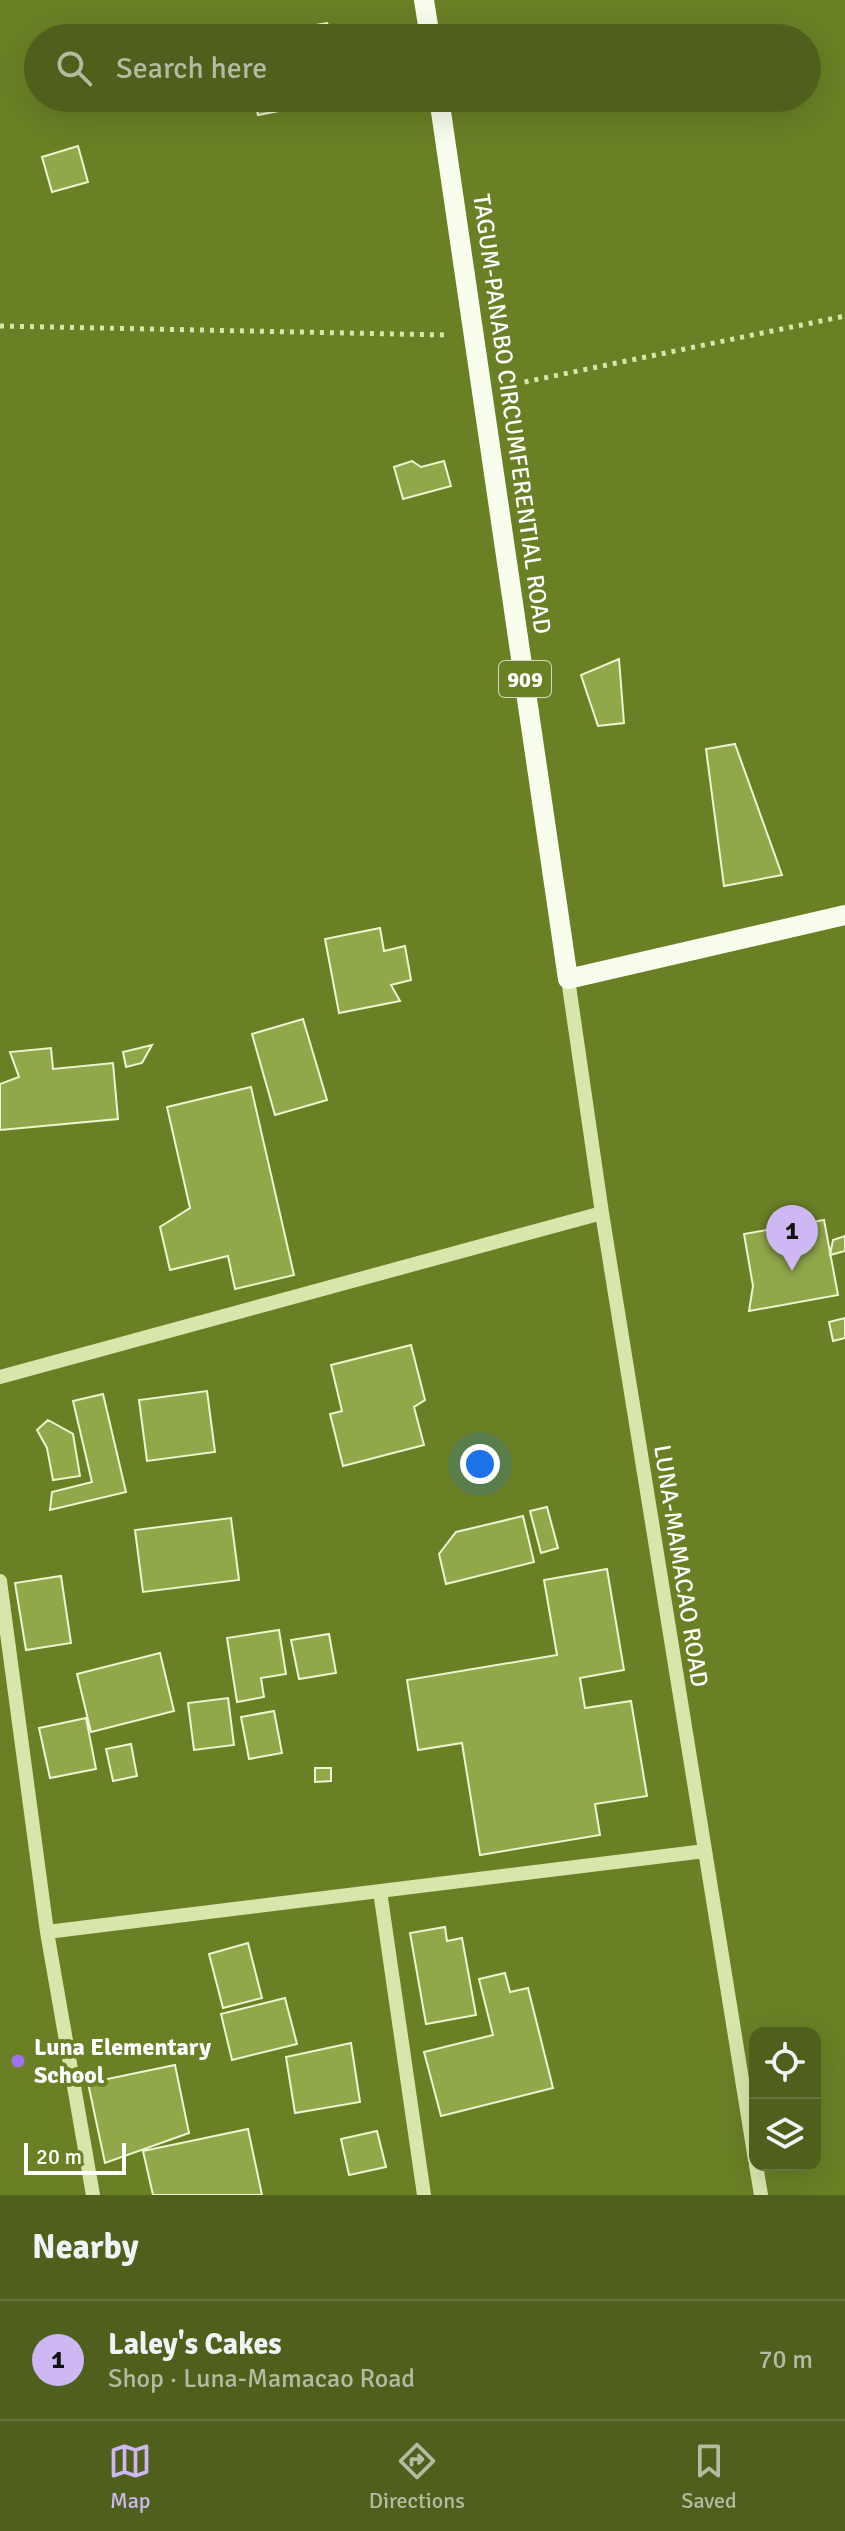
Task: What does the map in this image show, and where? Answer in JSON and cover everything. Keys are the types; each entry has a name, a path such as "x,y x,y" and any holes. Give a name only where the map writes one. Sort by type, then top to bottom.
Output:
{"main road":[{"path":"424,0 428,24"},
{"name":"TAGUM-PANABO CIRCUMFERENTIAL ROAD","path":"441,112 568,979"},
{"path":"568,979 845,915"}],"street":[{"name":"LUNA-MAMACAO ROAD","path":"568,979 602,1213 749,2125"},
{"path":"0,1377 602,1213"},
{"path":"0,1581 47,1932 93,2195"},
{"path":"47,1932 705,1851"},
{"path":"380,1891 424,2195"},
{"name":"LUNA-MAMACAO ROAD","path":"757,2171 761,2195"}],"path":[{"path":"483,390 845,316"},
{"path":"0,326 475,335"}],"building":[{"path":"78,146 88,182 52,192 42,157"},
{"path":"412,461 421,467 444,461 451,486 403,499 394,467"},
{"path":"619,659 624,723 598,726 581,675"},
{"path":"735,744 782,875 724,886 706,749"},
{"path":"380,928 384,951 405,946 411,980 391,985 400,1001 339,1013 325,939"},
{"path":"303,1019 327,1100 275,1115 252,1034"},
{"path":"152,1045 142,1063 126,1067 123,1052"},
{"path":"51,1048 53,1069 113,1063 118,1119 0,1130 0,1084 19,1077 10,1052"},
{"path":"251,1087 294,1275 235,1289 228,1256 170,1270 160,1227 190,1208 167,1107"},
{"path":"824,1220 838,1295 749,1311 753,1286 744,1234"},
{"path":"845,1236 845,1251 830,1255 833,1240"},
{"path":"845,1318 845,1338 833,1341 829,1322"},
{"path":"411,1345 425,1400 414,1407 424,1445 343,1466 330,1414 342,1411 331,1365"},
{"path":"207,1391 215,1452 147,1461 139,1400"},
{"path":"103,1394 126,1492 50,1510 52,1492 92,1482 73,1401"},
{"path":"48,1420 73,1434 80,1476 53,1480 47,1448 37,1430"},
{"path":"547,1507 558,1548 541,1553 530,1511"},
{"path":"523,1516 534,1562 446,1584 439,1554 456,1532"},
{"path":"231,1518 239,1580 143,1592 135,1530"},
{"path":"607,1569 624,1670 580,1678 585,1708 631,1701 647,1796 595,1804 600,1835 480,1855 462,1743 418,1750 407,1680 557,1655 544,1580"},
{"path":"61,1576 71,1643 26,1650 15,1583"},
{"path":"279,1630 286,1674 261,1678 264,1697 237,1702 227,1638"},
{"path":"329,1634 336,1673 299,1679 291,1640"},
{"path":"160,1653 174,1711 91,1732 77,1674"},
{"path":"228,1698 234,1745 194,1750 188,1703"},
{"path":"274,1711 282,1753 249,1759 241,1717"},
{"path":"86,1718 96,1769 50,1778 39,1728"},
{"path":"131,1744 137,1776 113,1781 106,1749"},
{"path":"315,1768 331,1768 331,1781 315,1782"},
{"path":"445,1927 447,1941 462,1938 476,2015 426,2024 410,1933"},
{"path":"248,1943 262,1998 223,2008 209,1954"},
{"path":"505,1973 510,1992 528,1988 553,2088 441,2116 424,2052 493,2035 479,1979"},
{"path":"285,1998 297,2044 232,2060 221,2014"},
{"path":"351,2043 360,2102 295,2113 286,2057"},
{"path":"175,2065 189,2133 105,2163 88,2083"},
{"path":"248,2129 262,2195 153,2195 143,2151"},
{"path":"377,2131 386,2167 349,2175 341,2139"}],"place":[{"name":"Laley's Cakes","path":"792,1271"},
{"name":"Luna Elementary School","path":"18,2061"}]}
